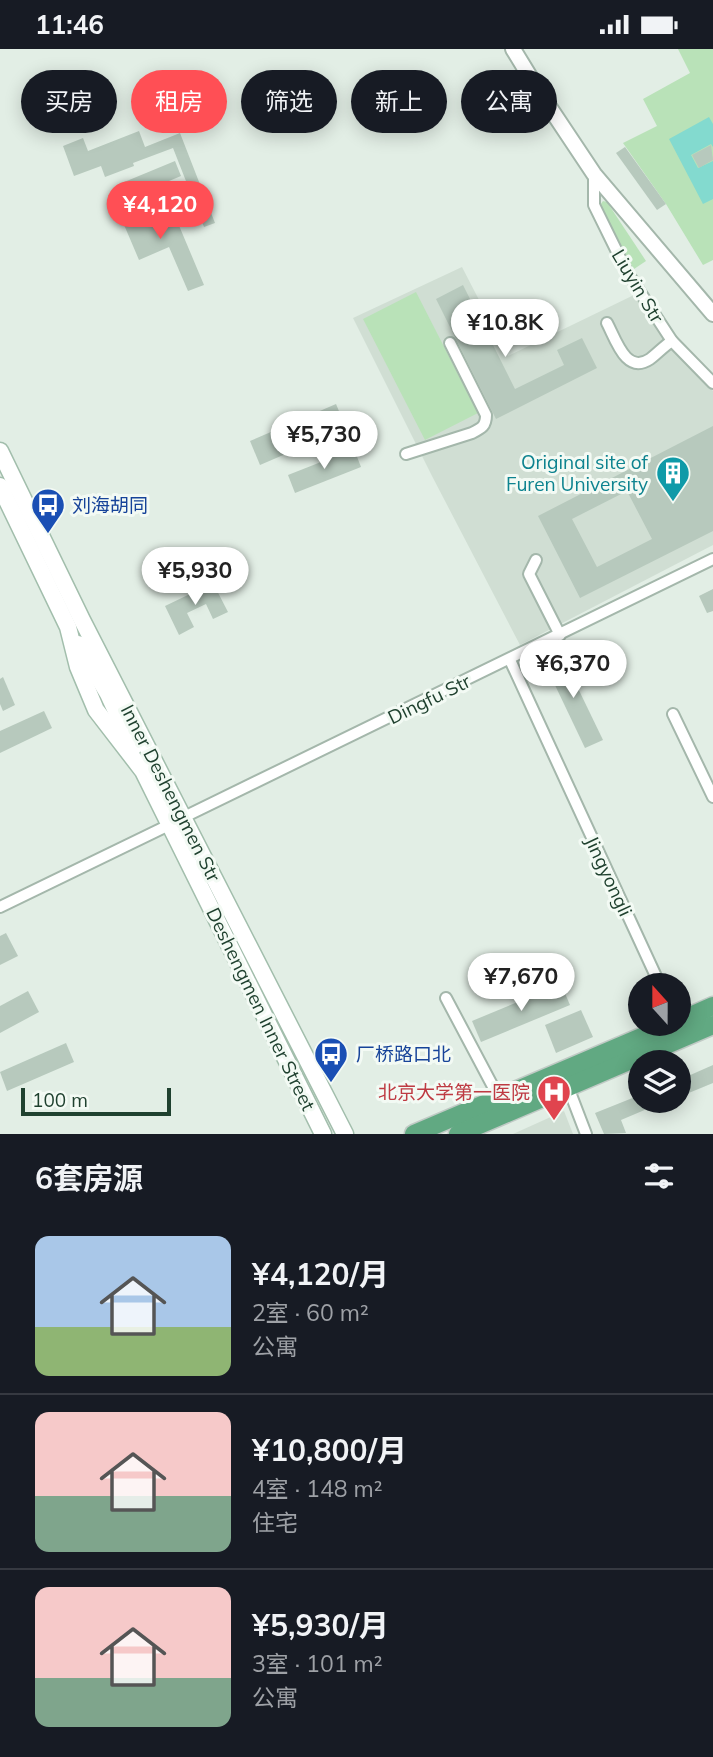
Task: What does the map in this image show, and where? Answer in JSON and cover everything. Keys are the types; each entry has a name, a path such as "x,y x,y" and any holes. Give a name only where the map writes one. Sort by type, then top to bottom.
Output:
{"main road":[{"name":"Inner Deshengmen Str","path":"0,451 149,768"},
{"name":"Deshengmen Inner Street","path":"0,486 68,627 78,667 96,711 149,768 195,859 234,950 323,1134"},
{"name":"Inner Deshengmen Str","path":"195,859 345,1134"},
{"path":"691,1016 713,1006"},
{"path":"458,1134 713,1025"},
{"path":"414,1134 644,1036"}],"street":[{"name":"Liuyin Str","path":"513,49 594,174 713,314"},
{"name":"Liuyin Str","path":"594,174 594,205 627,272 672,341 713,383"},
{"path":"607,323 632,364 639,365 649,360 672,341"},
{"path":"405,454 472,433 483,428 486,422 486,415 450,343"},
{"name":"Dingfu Str","path":"0,907 713,559"},
{"path":"536,560 529,574 560,635"},
{"name":"Jingyongli","path":"510,660 654,973"},
{"path":"673,714 713,797"},
{"path":"446,999 499,1098"},
{"path":"568,1087 586,1134"}],"shaded area":[{"path":"462,267 508,356 636,294 663,338 713,391 713,545 520,645 353,318"},
{"name":"北京大学第一医院","path":"564,1111 573,1134 513,1134"}],"green space":[{"path":"678,49 713,49 713,260 703,265 666,204 623,143 657,126 643,99 690,73"},
{"path":"603,201 607,202 646,261 631,271 600,205"},
{"path":"416,292 478,413 425,440 363,319"}],"water":[{"path":"709,117 713,124 713,147 711,144 691,155 698,168 713,161 713,199 703,204 669,139"}],"building":[{"path":"134,133 140,133 145,147 180,133 215,223 204,227 173,148 105,177 101,166 74,176 63,146 83,138 88,151"},
{"path":"711,145 713,160 699,168 692,155"},
{"path":"625,147 666,204 657,210 616,153"},
{"path":"175,161 181,176 162,184 165,193 124,210 117,195 120,194 117,185"},
{"path":"148,201 157,223 175,216 204,285 188,291 169,247 139,260 119,213"},
{"path":"463,285 515,389 564,365 557,350 582,338 597,368 496,419 436,299"},
{"path":"336,404 346,428 260,465 250,441"},
{"name":"Original site of Furen University","path":"713,426 713,531 580,598 538,516","holes":["627,491 652,539 597,567 572,519"]},
{"path":"354,449 361,467 295,493 288,475"},
{"path":"213,583 228,612 213,619 206,604 187,613 194,627 179,635 165,606"},
{"path":"713,589 713,611 707,613 699,596"},
{"path":"560,651 603,740 585,748 543,660"},
{"path":"3,677 15,705 3,711 0,704 0,679"},
{"path":"44,711 52,728 0,753 0,731"},
{"path":"6,933 18,956 0,965 0,936"},
{"path":"561,984 570,1005 481,1042 472,1021"},
{"path":"28,991 39,1012 0,1033 0,1006"},
{"path":"581,1010 593,1037 556,1053 545,1025"},
{"path":"66,1043 74,1062 7,1091 0,1072"},
{"path":"713,1065 713,1083 691,1092 691,1075"},
{"path":"628,1100 628,1113 638,1113 621,1120 626,1133 604,1134 595,1113"}],"place":[{"name":"Original site of Furen University","path":"673,503"},
{"name":"刘海胡同","path":"48,535"},
{"name":"厂桥路口北","path":"331,1084"},
{"name":"北京大学第一医院","path":"554,1122"}]}
